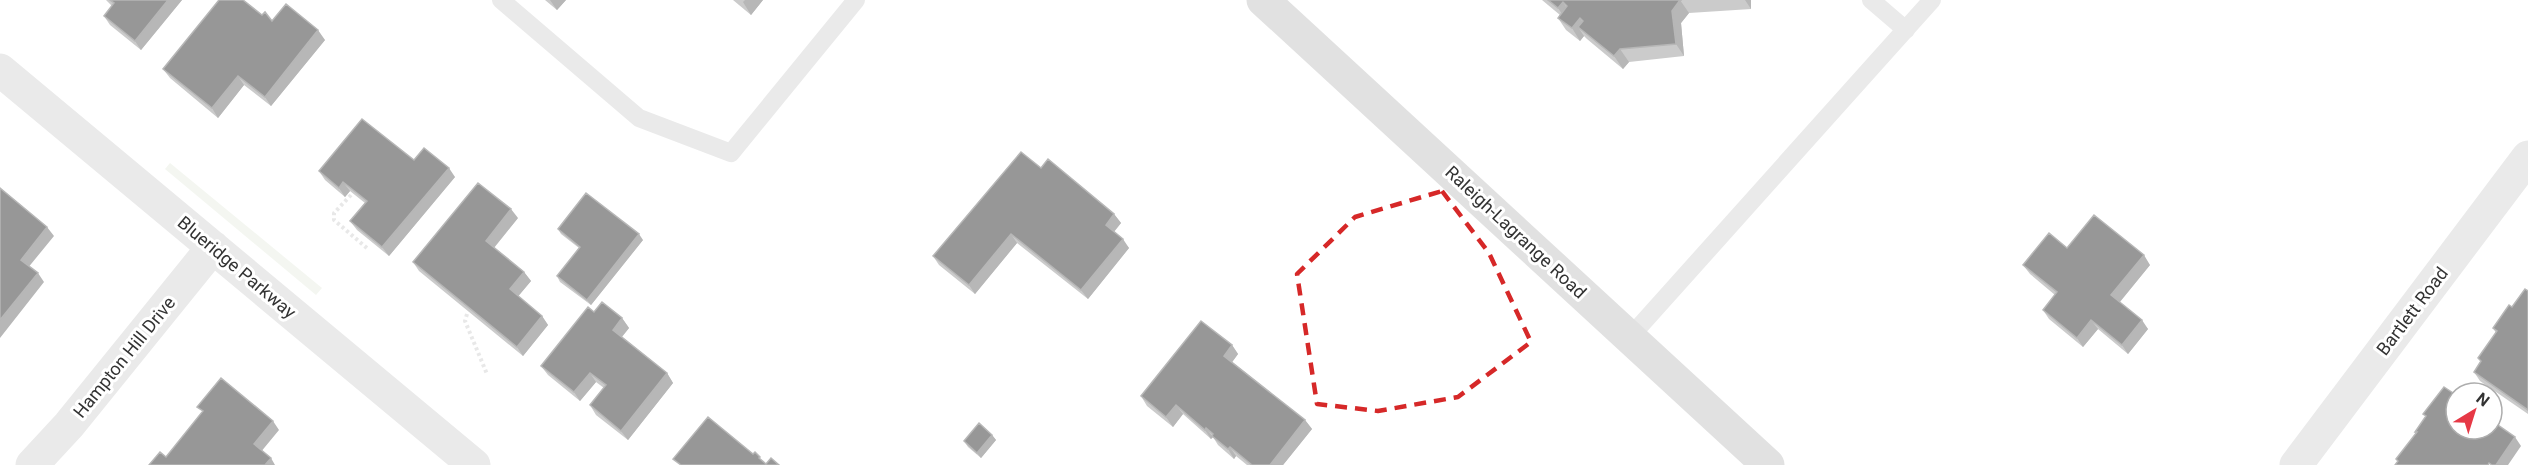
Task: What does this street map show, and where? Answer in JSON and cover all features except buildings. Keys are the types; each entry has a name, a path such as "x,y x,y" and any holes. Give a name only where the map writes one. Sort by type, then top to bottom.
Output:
{"main road":[{"name":"Raleigh-Lagrange Road","path":"1263,0 1768,465"}],"street":[{"name":"Blueridge Parkway","path":"0,70 474,465"},
{"name":"Bartlett Road","path":"2296,465 2528,157"},
{"name":"Hampton Hill Drive","path":"32,465 69,424 213,247"}],"lane":[{"path":"501,0 639,118 731,153 856,0"},
{"path":"1871,0 1906,30"},
{"path":"1630,337 1932,0"}],"path":[{"path":"351,195 334,213 334,219 368,249"},
{"path":"467,314 465,321 487,374"}],"highlighted area":[{"path":"1442,191 1489,253 1531,342 1458,397 1378,411 1317,404 1297,274 1355,217"}],"shaded area":[{"path":"170,163 322,288 316,295 165,169"}]}
